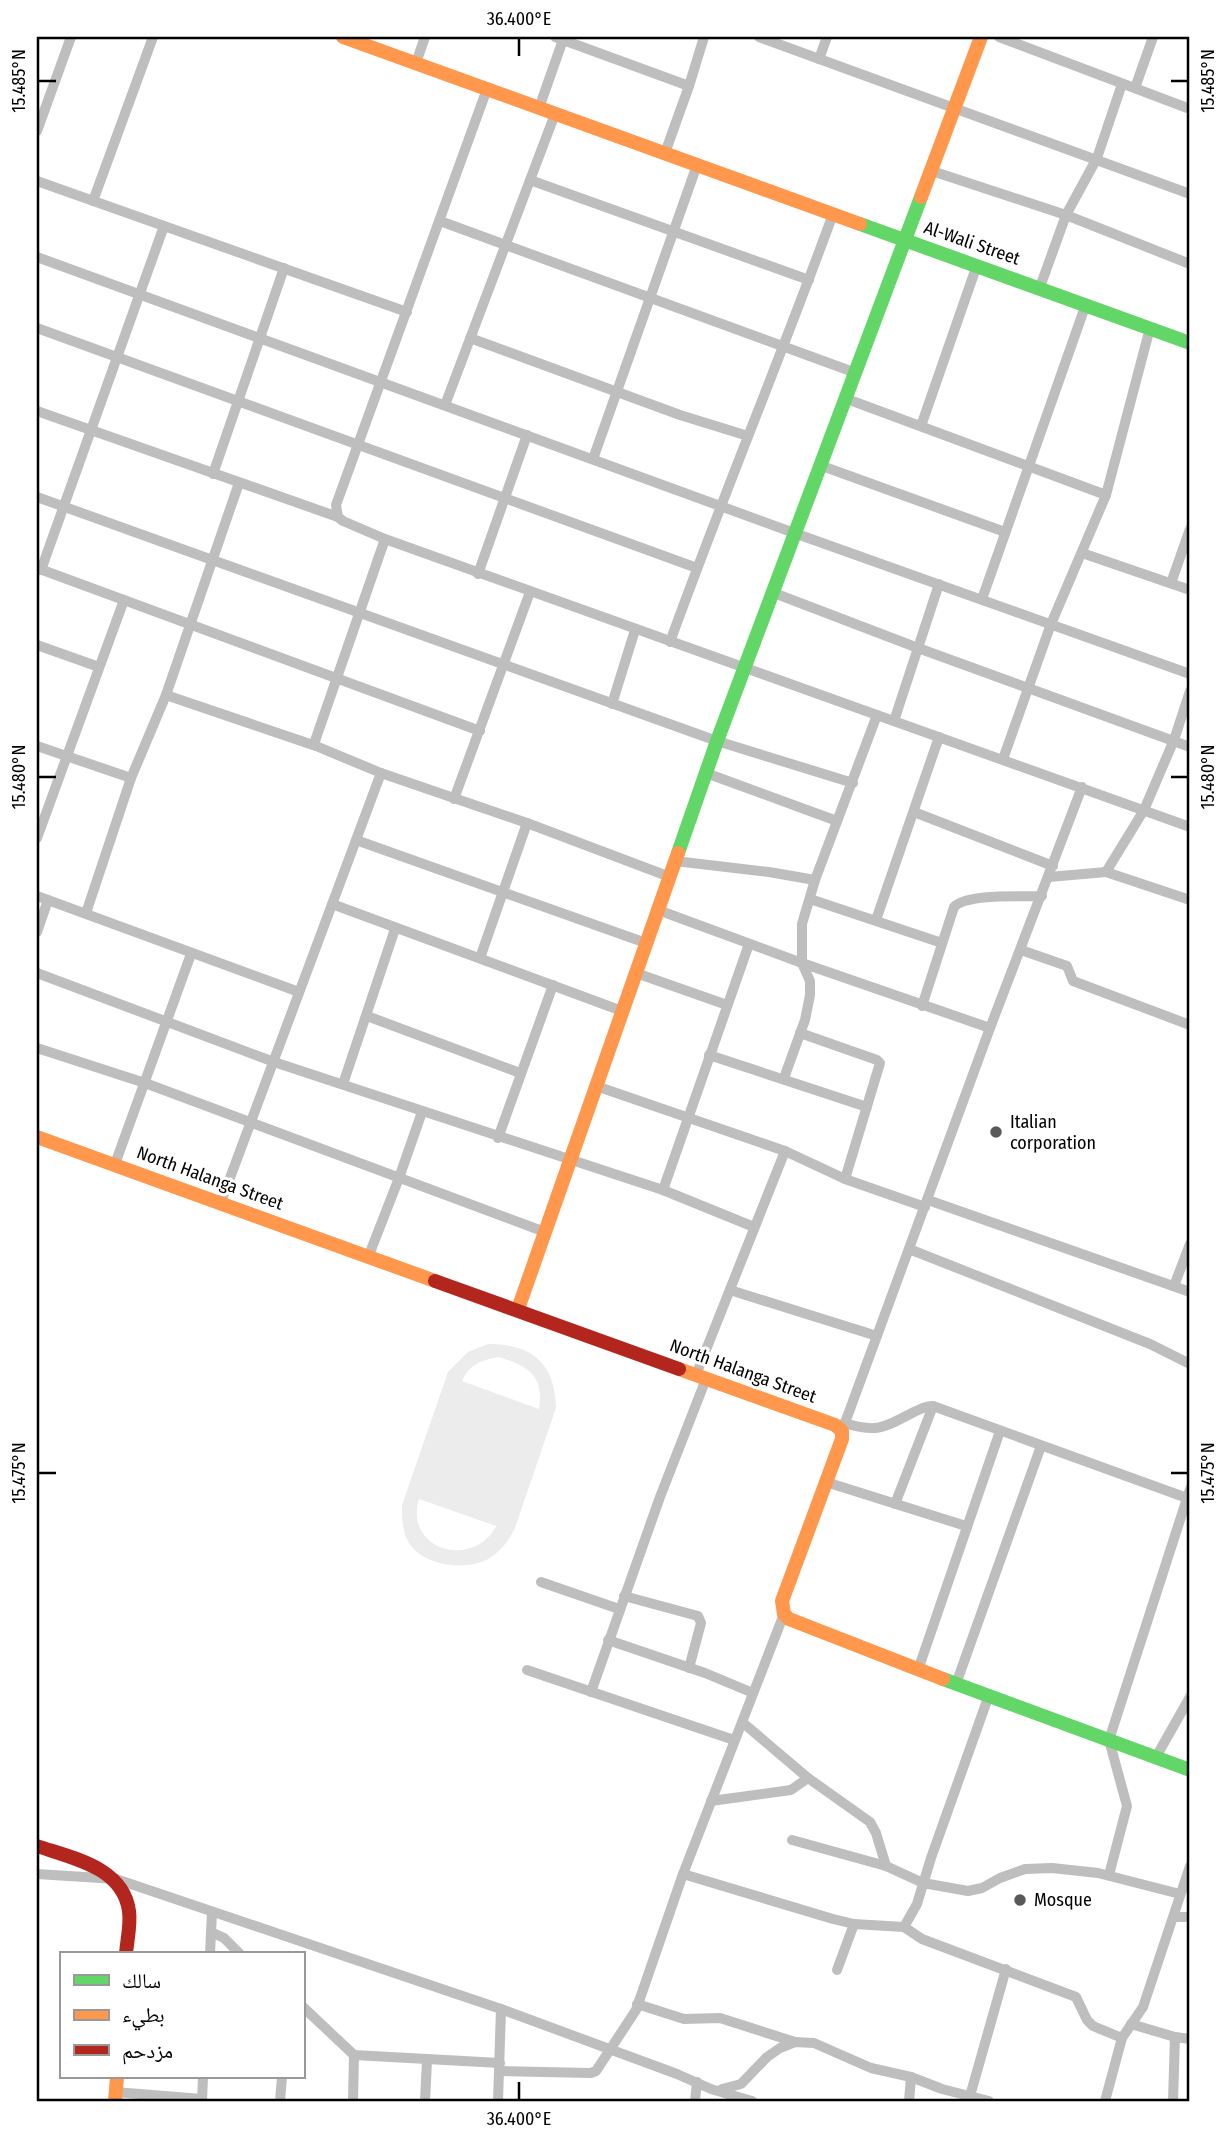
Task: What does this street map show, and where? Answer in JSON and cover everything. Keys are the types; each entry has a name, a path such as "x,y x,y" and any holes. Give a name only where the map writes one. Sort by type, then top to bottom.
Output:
{"street":[{"path":"37,131 42,101 71,37"},
{"path":"93,201 153,37"},
{"path":"343,37 905,240 797,534 717,741 518,1310"},
{"path":"416,63 425,37"},
{"path":"665,153 704,37"},
{"path":"759,37 1190,194"},
{"path":"819,59 827,37"},
{"name":"Al-Wali Street","path":"981,37 905,240 1189,340"},
{"path":"999,37 1190,109"},
{"path":"1135,88 1153,37"},
{"path":"539,108 561,38 689,86"},
{"path":"1040,287 1066,215 1097,158 1122,84"},
{"path":"338,517 336,505 487,89"},
{"path":"445,405 555,114"},
{"path":"593,459 697,165"},
{"path":"932,171 1066,215 1190,264"},
{"path":"530,180 809,280"},
{"path":"38,184 407,312"},
{"path":"670,642 720,504 785,347 833,214"},
{"path":"440,221 856,373"},
{"path":"164,226 39,569 480,731"},
{"path":"37,257 1190,674"},
{"path":"921,426 977,265"},
{"path":"213,474 284,268"},
{"path":"982,599 1086,304"},
{"path":"37,328 697,568"},
{"path":"1003,760 1051,624 1106,495 1150,328"},
{"path":"470,338 680,415 748,436"},
{"path":"847,399 1106,495"},
{"path":"37,411 338,517 384,539 478,574 1190,827"},
{"path":"478,574 527,435"},
{"path":"822,466 1005,532"},
{"path":"86,913 131,778 166,695 239,483"},
{"path":"37,497 717,741 853,783"},
{"path":"1171,583 1190,529"},
{"path":"316,746 316,736 338,679 384,539"},
{"path":"1082,553 1190,590"},
{"path":"894,721 939,584"},
{"path":"454,799 530,592"},
{"path":"774,593 1190,747"},
{"path":"37,838 40,819 124,600"},
{"path":"612,704 635,630"},
{"path":"37,645 99,667"},
{"path":"1106,872 1144,810 1174,740 1190,691"},
{"path":"166,695 316,746 381,773 527,823 670,877"},
{"path":"784,1078 810,995 810,981 802,964 802,924 815,880 877,715"},
{"path":"876,920 939,737"},
{"path":"37,746 131,778"},
{"path":"221,1202 381,773"},
{"path":"706,773 837,821"},
{"path":"304,2008 354,2055 500,2067 591,2073 596,2071 623,2032 638,2004 683,1874 784,1614 783,1597 842,1439 843,1427 1082,788"},
{"path":"914,812 1053,866"},
{"path":"480,958 527,823"},
{"path":"356,840 646,943"},
{"path":"675,861 815,880"},
{"path":"1049,877 1106,872 1190,901"},
{"path":"37,896 299,992"},
{"path":"922,1006 954,907 958,902 1042,896"},
{"path":"810,899 943,943"},
{"path":"37,932 48,900"},
{"path":"332,904 622,1011"},
{"path":"658,910 802,964 990,1028"},
{"path":"343,1084 395,929"},
{"path":"663,1190 750,944"},
{"path":"1021,950 1068,966 1073,981 1190,1025"},
{"path":"115,1164 191,954"},
{"path":"37,973 274,1062 498,1138 663,1190 754,1227"},
{"path":"636,973 727,1005"},
{"path":"498,1138 553,985"},
{"path":"367,1016 520,1073"},
{"path":"800,1033 877,1060 880,1067 845,1179"},
{"path":"37,1048 145,1083 545,1232"},
{"path":"709,1055 867,1107"},
{"path":"596,1086 785,1151 845,1179 1190,1292"},
{"path":"369,1255 422,1112"},
{"name":"North Halanga Street","path":"37,1137 843,1427"},
{"path":"591,1692 730,1290 785,1151"},
{"path":"1174,1286 1190,1244"},
{"path":"909,1249 1150,1344 1190,1364"},
{"path":"730,1290 877,1336"},
{"path":"843,1427 878,1429 925,1406 933,1406 1041,1446 1189,1493 1108,1740 1127,1806 1110,1875"},
{"path":"895,1504 933,1406"},
{"path":"918,1670 1000,1431"},
{"path":"956,1684 1041,1446"},
{"path":"826,1482 966,1527"},
{"path":"541,1582 619,1609"},
{"path":"624,1596 698,1616 701,1622 689,1668"},
{"path":"784,1614 793,1622 1190,1770"},
{"path":"608,1640 753,1693"},
{"path":"527,1670 734,1740"},
{"path":"904,1927 917,1905 989,1695"},
{"path":"1156,1757 1190,1697"},
{"path":"741,1722 808,1778 870,1822 886,1866"},
{"path":"711,1801 792,1790 808,1778"},
{"path":"792,1840 886,1866 923,1883 968,1891 982,1888 1025,1869 1052,1868 1110,1875 1180,1894"},
{"path":"37,1846 77,1860 116,1880 501,2009 711,2089 752,2101"},
{"path":"1105,2101 1122,2038 1143,2007 1190,1866"},
{"path":"37,1874 116,1880"},
{"path":"683,1874 854,1924 904,1927 922,1939 1076,1997 1087,2020 1093,2026 1122,2038"},
{"path":"116,1880 126,1897 129,1911 126,1952"},
{"path":"209,1952 212,1912"},
{"path":"1175,1917 1190,1917"},
{"path":"836,1970 854,1924"},
{"path":"211,1932 224,1938 238,1952"},
{"path":"970,2096 1006,1969"},
{"path":"638,2004 684,2019 720,2018 795,2042 814,2043 871,2068 911,2077 989,2101"},
{"path":"498,2101 501,2009"},
{"path":"1131,2024 1190,2039"},
{"path":"1173,2101 1175,2037"},
{"path":"711,2089 726,2089 741,2084 767,2057 795,2042"},
{"path":"353,2101 354,2055"},
{"path":"425,2101 428,2061"},
{"path":"909,2101 911,2077"},
{"path":"117,2078 115,2097 202,2100 203,2078"},
{"path":"280,2101 282,2078"},
{"path":"695,2101 696,2082"}],"shaded area":[{"path":"488,1344 529,1352 546,1368 555,1392 556,1408 510,1537 490,1558 470,1565 459,1565 435,1562 416,1551 405,1534 402,1505 448,1372 468,1352","holes":["498,1357 517,1364 532,1374 539,1388 539,1409 462,1381 476,1364","419,1499 496,1526 496,1527 485,1540 471,1548 442,1548 430,1541 421,1531 417,1516"]}],"traffic: fast":[{"path":"678,853 717,741 921,197"},
{"path":"860,224 1190,343"},
{"path":"943,1679 1190,1770"}],"traffic: slow":[{"path":"343,37 860,224"},
{"path":"921,197 981,37"},
{"path":"518,1309 678,853"},
{"path":"37,1137 435,1281"},
{"path":"679,1369 835,1425 842,1431 842,1439 782,1601 784,1614 789,1619 943,1679"},
{"path":"115,2101 117,2078"}],"traffic: jam":[{"path":"435,1281 679,1369"},
{"path":"37,1846 94,1866 117,1884 125,1896 129,1911 126,1952"}],"place":[{"name":"Italian corporation","path":"996,1132"},
{"name":"Mosque","path":"1020,1900"}]}
